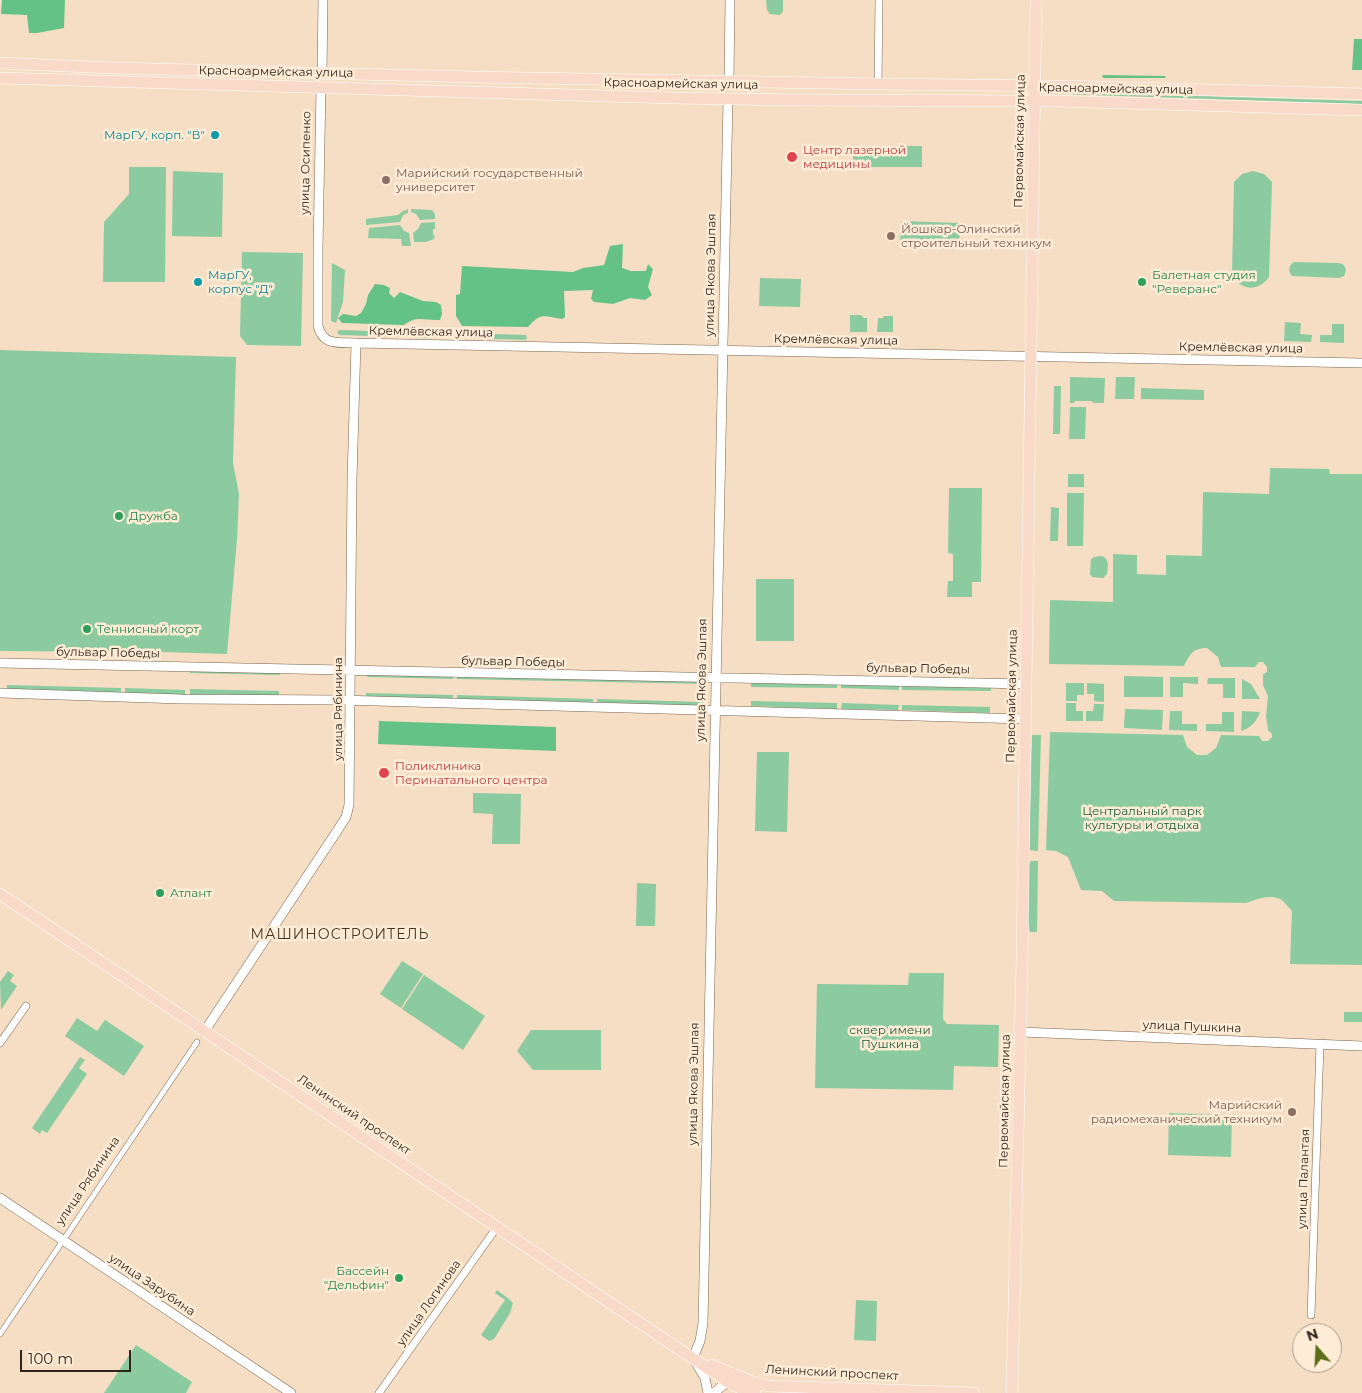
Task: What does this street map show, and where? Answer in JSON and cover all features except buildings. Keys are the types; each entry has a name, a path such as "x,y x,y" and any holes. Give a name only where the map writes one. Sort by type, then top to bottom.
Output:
{"main road":[{"name":"Первомайская улица","path":"1012,1393 1026,719 1036,0"},
{"name":"Красноармейская улица","path":"0,63 322,73 1362,94"},
{"name":"улица Осипенко","path":"321,87 322,73"},
{"name":"Красноармейская улица","path":"0,78 728,99 1035,101 1362,110"},
{"name":"улица Якова Эшпая","path":"728,99 729,82"},
{"name":"Ленинский проспект","path":"0,894 728,1382 756,1393"},
{"name":"Ленинский проспект","path":"693,1358 769,1386 974,1393"}],"street":[{"name":"улица Осипенко","path":"322,73 324,0"},
{"name":"улица Якова Эшпая","path":"729,82 730,0"},
{"path":"878,84 879,0"},
{"name":"улица Осипенко","path":"318,326 321,87"},
{"name":"улица Якова Эшпая","path":"693,1358 700,1341 703,1323 728,99"},
{"name":"Кремлёвская улица","path":"318,326 320,333 326,340 356,343 1362,363"},
{"name":"улица Рябинина","path":"204,1032 346,817 349,805 352,480 356,343"},
{"name":"бульвар Победы","path":"0,663 1026,684"},
{"path":"0,693 181,699 351,700 1026,719"},
{"path":"0,1043 26,1006"},
{"name":"улица Пушкина","path":"1020,1032 1362,1046"},
{"name":"улица Рябинина","path":"0,1334 197,1042"},
{"name":"улица Палантая","path":"1311,1315 1320,1044"},
{"name":"улица Зарубина","path":"0,1198 290,1393"},
{"name":"улица Логинова","path":"379,1393 497,1227"},
{"path":"693,1358 705,1378 708,1393"},
{"path":"714,1393 728,1382 736,1381 754,1386 769,1386"}],"green space":[{"path":"2,0 65,0 64,28 29,33 27,15 1,14"},
{"path":"766,0 783,0 783,11 780,15 770,14 767,10"},
{"path":"1354,39 1362,39 1362,70 1352,70"},
{"path":"1103,75 1165,76 1166,78 1104,78 1102,77"},
{"path":"1063,92 1362,101 1362,104 1063,94"},
{"path":"853,146 922,146 922,167 853,167"},
{"path":"129,167 166,167 165,282 103,282 104,222 129,194"},
{"path":"173,171 223,173 222,237 172,236"},
{"path":"1253,171 1264,174 1272,182 1269,277 1260,285 1250,288 1240,284 1232,275 1234,182 1242,174"},
{"path":"408,209 408,213 403,215 400,222 366,225 366,219 398,215"},
{"path":"411,209 432,210 435,214 435,219 420,220 416,214 411,212"},
{"path":"901,221 960,223 959,249 900,247"},
{"path":"435,222 435,229 433,229 434,239 426,242 414,242 413,233 421,223"},
{"path":"400,225 404,231 409,233 411,246 402,246 401,239 368,238 369,228"},
{"path":"623,244 622,268 631,271 646,271 648,264 653,269 648,287 652,295 645,300 630,298 613,304 594,302 591,299 593,290 564,291 565,317 562,319 546,316 539,317 528,327 462,326 456,316 456,295 460,294 462,266 573,272 583,268 604,265 610,246"},
{"path":"242,252 303,253 301,346 247,345 240,336"},
{"path":"1294,262 1339,263 1344,265 1346,270 1344,276 1339,278 1292,276 1289,269"},
{"path":"332,263 345,270 343,302 336,323 331,321"},
{"path":"760,278 801,279 800,307 759,306"},
{"path":"375,284 390,288 389,293 394,298 400,292 423,301 436,302 441,305 442,314 440,320 417,319 404,325 342,323 338,318 343,314 356,316 361,313 368,295"},
{"path":"850,315 861,315 867,318 867,332 850,332"},
{"path":"884,316 893,316 893,332 877,332 878,318 883,318"},
{"path":"1285,322 1301,323 1300,334 1312,335 1311,342 1284,341"},
{"path":"1332,324 1344,324 1344,343 1320,342 1320,335 1332,335"},
{"path":"339,330 443,333 443,336 440,338 340,335 337,333"},
{"path":"462,333 526,335 527,338 525,340 460,338 458,335"},
{"name":"Дружба","path":"0,350 236,357 233,463 239,494 227,654 0,651"},
{"path":"1070,377 1105,378 1104,403 1075,401 1070,403"},
{"path":"1116,377 1135,377 1134,399 1115,399"},
{"path":"1054,386 1061,386 1060,434 1053,434"},
{"path":"1141,388 1204,390 1204,400 1141,399"},
{"path":"1070,407 1086,407 1085,439 1069,439"},
{"name":"Центральный парк культуры и отдыха","path":"1270,468 1329,469 1330,474 1362,474 1362,965 1290,964 1292,911 1283,901 1275,897 1246,903 1114,901 1102,891 1081,890 1068,857 1056,851 1046,850 1050,732 1183,735 1187,747 1197,755 1207,755 1216,748 1221,735 1259,736 1262,741 1268,741 1272,737 1268,730 1266,716 1268,696 1263,685 1263,674 1267,672 1267,667 1263,662 1259,662 1255,667 1221,667 1218,657 1207,648 1192,652 1184,666 1049,664 1050,600 1113,602 1113,554 1137,555 1137,574 1166,575 1166,555 1202,556 1203,492 1269,494"},
{"path":"1068,474 1084,474 1084,487 1068,487"},
{"path":"949,488 982,488 981,582 972,582 972,597 947,597 948,581 953,581 953,554 948,553"},
{"path":"1067,493 1084,493 1083,546 1067,546"},
{"path":"1051,507 1059,508 1058,541 1050,541"},
{"path":"1101,556 1107,561 1107,574 1103,578 1092,577 1090,574 1091,559"},
{"path":"756,579 794,579 794,641 756,641"},
{"path":"190,668 280,670 280,675 190,673"},
{"path":"367,673 453,674 453,679 367,677"},
{"path":"457,674 705,680 705,684 457,679"},
{"path":"1124,676 1163,677 1163,697 1124,697"},
{"path":"1170,677 1198,677 1198,684 1183,683 1183,697 1170,697"},
{"path":"1208,678 1235,678 1235,698 1223,698 1223,684 1207,684"},
{"path":"1242,679 1251,684 1260,699 1242,699"},
{"path":"751,681 837,682 837,688 751,687"},
{"path":"841,683 899,684 899,690 841,688"},
{"path":"1066,683 1084,683 1084,695 1077,695 1077,701 1066,701"},
{"path":"1087,683 1104,684 1104,702 1094,701 1094,694 1087,694"},
{"path":"902,684 991,686 991,691 902,690"},
{"path":"7,685 121,688 121,693 7,690"},
{"path":"125,688 185,690 185,695 125,693"},
{"path":"190,689 279,691 279,696 190,695"},
{"path":"366,693 453,695 453,699 366,697"},
{"path":"457,695 593,699 593,703 457,699"},
{"path":"597,699 703,702 703,706 597,703"},
{"path":"751,701 837,703 837,709 751,706"},
{"path":"842,703 899,705 898,710 841,709"},
{"path":"1066,703 1076,703 1076,711 1083,711 1083,721 1066,721"},
{"path":"1094,704 1104,704 1103,721 1086,721 1086,711 1093,711"},
{"path":"902,705 990,707 990,713 902,710"},
{"path":"1125,709 1163,710 1162,730 1124,728"},
{"path":"1170,711 1182,711 1182,724 1197,724 1197,731 1169,730"},
{"path":"1242,711 1260,712 1253,724 1241,731"},
{"path":"1222,712 1234,712 1234,732 1206,731 1206,724 1222,724"},
{"path":"379,721 556,727 556,751 378,744"},
{"path":"1032,735 1041,735 1038,851 1029,850"},
{"path":"757,752 789,752 787,832 755,831"},
{"path":"473,793 521,794 520,844 492,844 493,814 473,813"},
{"path":"1030,861 1038,861 1037,932 1030,932 1027,918"},
{"path":"637,883 656,884 655,926 636,926"},
{"path":"402,961 423,974 401,1008 380,994"},
{"path":"8,971 14,975 10,981 17,986 1,1010 0,982"},
{"name":"сквер имени Пушкина","path":"909,973 944,973 943,1019 947,1024 999,1025 998,1067 954,1066 953,1090 815,1088 817,984 908,985"},
{"path":"424,975 485,1016 463,1050 402,1009"},
{"path":"1344,1012 1362,1012 1362,1022 1344,1022"},
{"path":"77,1018 97,1031 105,1020 144,1046 124,1076 65,1036"},
{"path":"531,1030 601,1030 601,1070 533,1070 517,1051"},
{"path":"80,1057 85,1060 79,1068 87,1074 47,1133 42,1130 40,1134 32,1128"},
{"path":"1169,1113 1232,1115 1231,1157 1168,1155"},
{"path":"497,1290 513,1303 510,1313 496,1336 489,1341 481,1335 505,1300 495,1293"},
{"path":"856,1300 877,1301 876,1341 854,1340"},
{"path":"136,1345 192,1382 186,1393 104,1393"}],"place":[{"name":"МарГУ, корп. \"В\"","path":"215,135"},
{"name":"Центр лазерной медицины","path":"792,157"},
{"name":"Марийский государственный университет","path":"386,180"},
{"name":"Йошкар-Олинский строительный техникум","path":"891,236"},
{"name":"МарГУ, корпус \"Д\"","path":"198,282"},
{"name":"Балетная студия \"Реверанс\"","path":"1142,282"},
{"name":"Дружба","path":"119,516"},
{"name":"Теннисный корт","path":"87,629"},
{"name":"Поликлиника Перинатального центра","path":"384,773"},
{"name":"Атлант","path":"160,893"},
{"name":"Марийский радиомеханический техникум","path":"1292,1112"},
{"name":"Бассейн \"Дельфин\"","path":"399,1278"}],"district":[{"name":"МАШИНОСТРОИТЕЛЬ","path":"340,935"}]}
